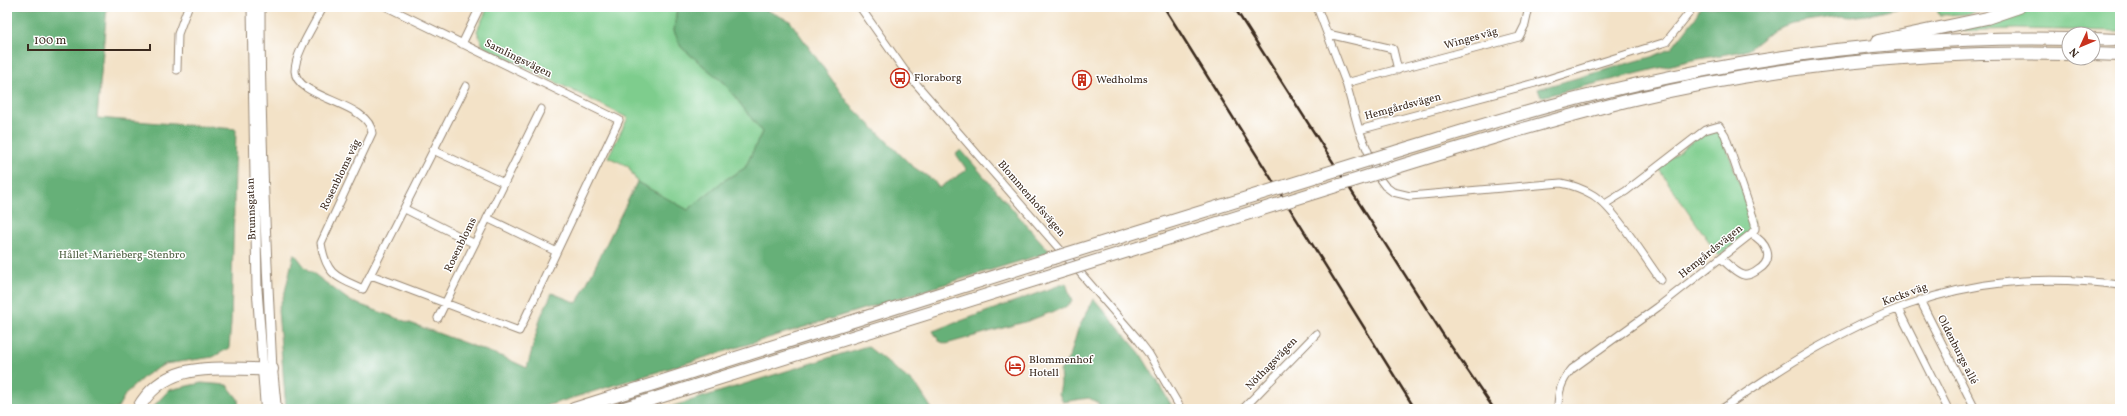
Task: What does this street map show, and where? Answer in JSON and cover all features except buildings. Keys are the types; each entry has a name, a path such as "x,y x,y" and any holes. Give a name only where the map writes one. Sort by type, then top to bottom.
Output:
{"highway":[{"path":"574,409 1385,155 1589,96 1693,72 1832,51 1987,18 2018,7"},
{"path":"1832,51 1945,41 2024,38 2061,39"},
{"path":"2101,39 2120,40"},
{"path":"620,409 1478,142 1630,100 1746,77 1871,62 1946,56 2026,53 2061,54"},
{"path":"2101,54 2120,55"},
{"path":"138,409 154,388 178,374 210,368 267,369"}],"main road":[{"name":"Brunnsgatan","path":"252,7 256,289 267,369 276,409"},
{"name":"Brunnsgatan","path":"260,7 260,100 267,369 266,409"}],"street":[{"path":"177,70 178,34 188,7"},
{"name":"Rosenbloms väg","path":"323,7 297,59 295,72 300,82 310,90 364,116 372,125 372,133 369,142 321,244 324,260 336,277 363,289 405,209 466,86"},
{"name":"Samlingsvägen","path":"387,7 618,120 555,251"},
{"path":"462,44 480,7"},
{"name":"Blommenhofsvägen","path":"860,7 905,71 1136,337 1149,354 1181,409"},
{"path":"1317,7 1346,83 1359,130"},
{"name":"Winges väg","path":"1346,83 1519,36 1525,25 1529,7"},
{"name":"Hemgårdsvägen","path":"1660,280 1605,204 1592,194 1573,186 1561,184 1410,196 1393,192 1385,186 1379,178 1359,130 1535,83 1666,42 1692,7"},
{"path":"1328,34 1392,49 1398,70"},
{"name":"Rosenbloms","path":"438,318 541,109"},
{"name":"Hemgårdsvägen","path":"1558,409 1560,387 1564,378 1572,369 1658,307 1751,234 1755,229 1755,223 1725,135 1719,126 1705,130 1626,191 1605,204"},
{"path":"433,150 504,183"},
{"path":"405,209 474,243"},
{"path":"371,275 519,331 555,251 487,218"},
{"path":"1721,258 1741,274 1746,276 1751,275 1764,267 1768,258 1766,247 1760,239 1751,234"},
{"name":"Kocks väg","path":"1722,409 1803,355 1843,333 1920,300 1962,288 2007,282 2059,280 2120,285"},
{"name":"Oldenburgs allé","path":"1920,300 1975,409"},
{"path":"1898,309 1948,409"},
{"name":"Nöthagsvägen","path":"1243,409 1316,334"}],"green space":[{"name":"Hållet-Marieberg-Stenbro","path":"7,7 107,7 97,118 236,129 231,323 229,348 213,357 165,364 146,375 126,393 117,409 7,409"},
{"path":"488,7 677,7 674,31 681,47 725,84 762,132 745,168 723,181 688,210 637,182 628,166 608,157 628,118 483,46 477,31"},
{"path":"677,7 760,7 790,21 850,105 912,166 933,180 939,188 967,170 956,154 961,150 1050,252 536,409 286,409 278,310 285,292 294,253 305,267 350,301 503,357 527,368 541,316 552,293 577,303 637,182 688,210 723,181 745,168 762,132 725,84 681,47 674,31"},
{"path":"1700,7 1758,7 1767,12 1801,7 1904,7 1873,14 1851,17 1840,16 1792,23 1773,30 1748,50 1688,61 1541,97 1538,89 1654,56 1672,48 1696,17"},
{"path":"1936,7 1997,7 1966,14 1939,15"},
{"path":"2030,7 2120,7 2120,31 2101,31 2101,26 2061,26 2061,30 2016,29 1948,31 2007,16"},
{"path":"1720,129 1753,222 1752,231 1719,256 1658,168 1705,131"},
{"path":"1066,283 1072,302 1065,307 1028,321 946,344 939,341 933,331"},
{"path":"1094,299 1140,353 1172,406 1166,409 1100,409 1098,403 1089,398 1063,402 1059,394 1061,384 1060,371 1070,356 1078,329"},
{"path":"867,346 917,386 932,409 664,409"},
{"path":"201,383 227,385 238,399 239,409 151,409 169,390"}],"waterway":[{"path":"1959,403 1962,409"}],"railway":[{"path":"1164,7 1415,409"},
{"path":"1234,7 1442,333 1494,409"}],"place":[{"name":"Floraborg","path":"900,78"},
{"name":"Wedholms","path":"1082,80"},
{"name":"Blommenhof Hotell","path":"1015,366"}]}
